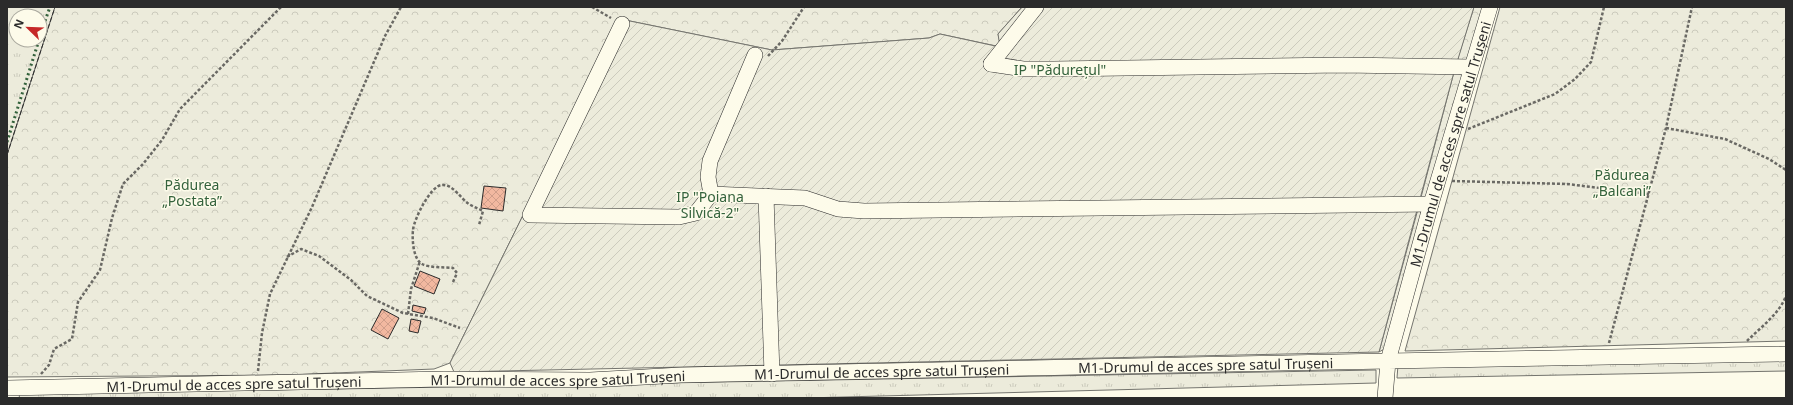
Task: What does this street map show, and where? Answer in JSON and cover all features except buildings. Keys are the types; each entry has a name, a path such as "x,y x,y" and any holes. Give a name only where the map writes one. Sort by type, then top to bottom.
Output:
{"street":[{"path":"1036,7 991,64 1024,68 1053,69 1343,65 1471,67"},
{"name":"M1-Drumul de acces spre satul Trușeni","path":"7,388 444,378 590,380 681,375 1388,361 1431,204 1490,7"},
{"path":"622,24 530,215 678,217 696,213 711,194 708,177 710,161 755,55"},
{"path":"711,194 805,198 838,209 864,211 1431,204"},
{"path":"766,196 772,374"},
{"path":"1385,398 1388,361 1786,354"}],"path":[{"path":"30,387 49,365 54,349 72,339 78,302 100,270 112,218 122,184 143,164 162,140 180,109 281,7"},
{"path":"256,382 262,333 270,294 312,207 386,36 401,7"},
{"path":"592,7 622,24"},
{"path":"755,55 769,56 782,41 804,7"},
{"path":"1451,135 1555,94 1575,79 1591,62 1604,7"},
{"path":"1605,357 1666,128 1692,7"},
{"path":"1666,128 1725,139 1769,158 1786,170"},
{"path":"1438,180 1567,184 1649,194"},
{"path":"453,282 457,273 453,268 422,264 416,257 413,229 428,197 436,187 442,185 449,186 470,205 483,211 479,225"},
{"path":"287,257 301,249 319,256 352,280 367,296 408,314 433,318 460,328"},
{"path":"408,314 411,289 420,261"},
{"path":"1732,355 1770,319 1783,304 1786,296"}],"green space":[{"path":"7,7 55,7 48,29 48,8 8,8 8,48 42,48 7,155"},
{"name":"Pădurea „Postata”","path":"55,7 1022,7 998,34 1001,47 940,34 929,38 772,50 620,19 450,363 434,369 284,375 7,377 7,155 42,48 48,48 48,29"},
{"name":"IP \"Poiana Silvică-2\"","path":"1022,7 1474,7 1454,72 1379,352 454,372 450,363 620,19 772,50 929,38 940,34 1000,47 998,34"},
{"path":"1474,7 1486,7 1468,61 1456,64"},
{"name":"Pădurea „Balcani”","path":"1500,7 1786,7 1786,341 1405,351"},
{"path":"1454,72 1464,76 1427,198 1420,201"},
{"path":"1418,209 1423,215 1386,348 1379,352"},
{"path":"1786,359 1786,371 1397,378 1398,365"},
{"path":"1376,370 1376,383 805,398 19,398 20,393 337,389"}],"hedge":[{"path":"48,13 50,7"},
{"path":"7,142 36,48"}],"fence":[{"path":"7,155 55,7"}],"park label":[{"name":"IP \"Pădurețul\"","path":"1060,69"}]}
